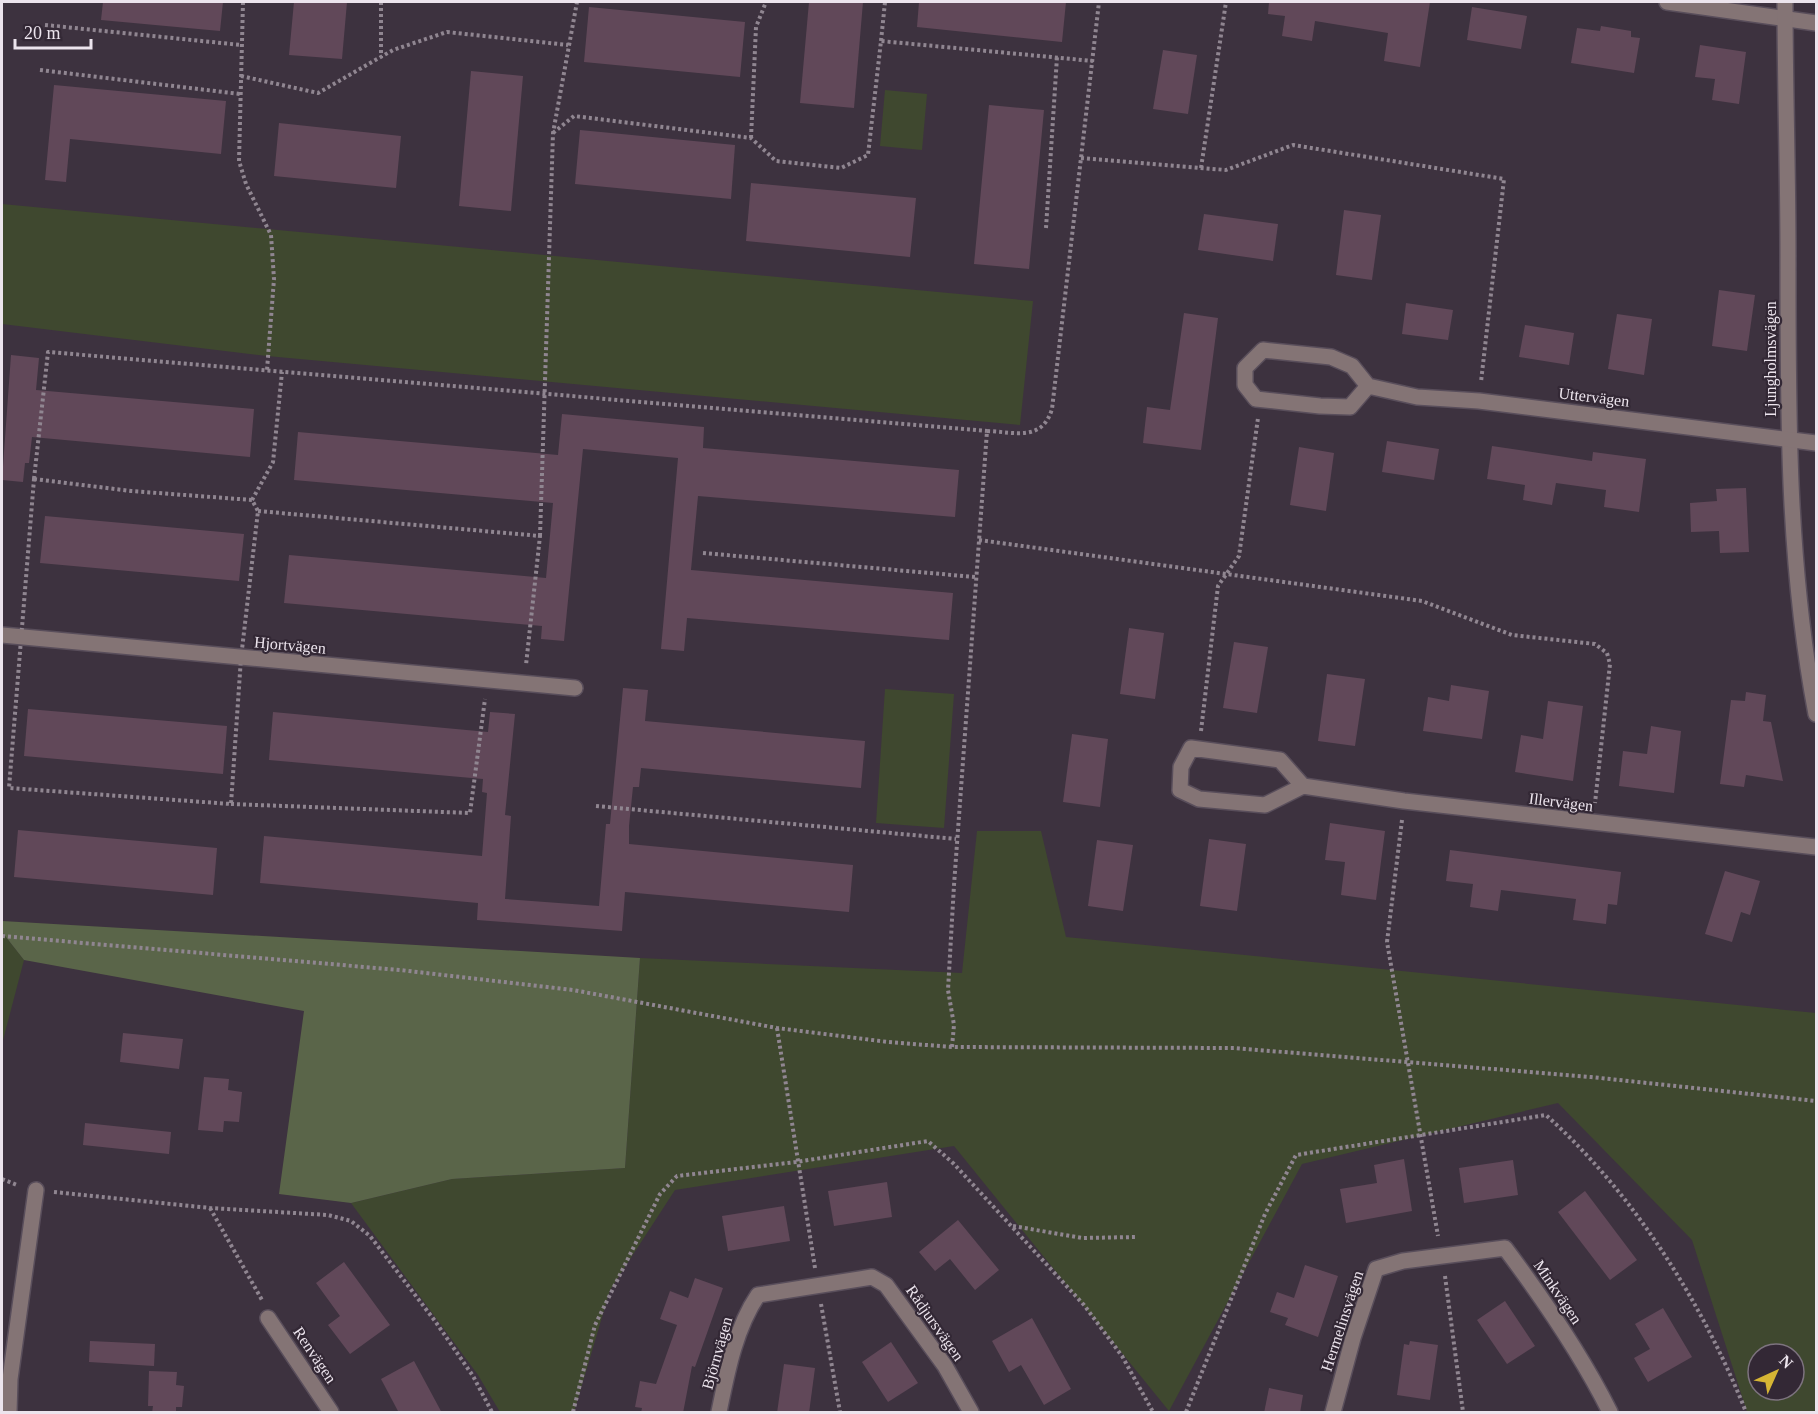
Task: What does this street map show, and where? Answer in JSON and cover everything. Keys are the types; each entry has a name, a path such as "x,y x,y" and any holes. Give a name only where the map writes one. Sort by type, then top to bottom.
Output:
{"street":[{"path":"1667,2 1816,23"},
{"name":"Ljungholmsvägen","path":"1785,2 1788,439 1797,580 1806,661 1816,714"},
{"path":"1263,350 1331,357 1352,366 1368,386 1350,407 1256,399 1245,385 1245,369 1263,350"},
{"name":"Uttervägen","path":"1368,386 1417,397 1479,401 1816,443"},
{"name":"Hjortvägen","path":"2,635 575,688"},
{"path":"1191,748 1280,760 1302,786 1264,805 1199,799 1180,790 1181,767 1191,748"},
{"name":"Illervägen","path":"1302,786 1593,824 1816,847"},
{"path":"9,1413 10,1379 36,1190"},
{"name":"Minkvägen","path":"1442,1255 1505,1248 1543,1299 1592,1377 1610,1413"},
{"name":"Hermelinsvägen","path":"1333,1413 1353,1338 1376,1269 1442,1255"},
{"name":"Rådjursvägen","path":"818,1284 872,1277 886,1285 945,1366 971,1413"},
{"name":"Björnvägen","path":"719,1413 738,1337 748,1309 758,1295 818,1284"},
{"name":"Renvägen","path":"268,1318 332,1413"}],"path":[{"path":"243,2 239,161 246,184 272,235 274,253 267,370"},
{"path":"381,2 381,57"},
{"path":"524,683 540,536 553,133 577,2"},
{"path":"751,138 756,27 766,2"},
{"path":"553,133 574,116 751,138 776,161 841,168 868,155 885,2"},
{"path":"487,680 470,813 231,804 9,788 34,479 48,352 1030,433 1041,429 1048,421 1052,409 1099,2"},
{"path":"1201,168 1226,2"},
{"path":"45,25 242,45"},
{"path":"240,76 318,93 393,50 447,32 568,45"},
{"path":"881,41 1093,61"},
{"path":"1046,228 1057,57"},
{"path":"40,70 240,94"},
{"path":"1081,158 1226,170 1293,145 1504,179 1479,401"},
{"path":"252,500 273,462 282,372"},
{"path":"1199,749 1218,586 1239,556 1261,399"},
{"path":"952,1047 954,1025 948,990 975,577 987,431"},
{"path":"34,479 131,491 252,500"},
{"path":"231,804 241,658 258,511 252,500"},
{"path":"258,511 540,536"},
{"path":"979,540 1422,601 1512,635 1589,642 1599,646 1609,658 1610,672 1593,824"},
{"path":"703,553 975,577"},
{"path":"1404,801 1387,942 1419,1135 1442,1255 1463,1413"},
{"path":"596,806 957,839"},
{"path":"2,936 400,970 573,990 777,1028 888,1042 952,1047 1234,1048 1406,1061 1816,1101"},
{"path":"777,1028 796,1162 840,1413"},
{"path":"1186,1413 1265,1214 1296,1155 1546,1115 1574,1140 1622,1195 1664,1256 1717,1343 1746,1413"},
{"path":"573,1413 595,1325 660,1194 677,1176 796,1162 928,1141 954,1164 1104,1329 1153,1413"},
{"path":"2,1179 36,1190 210,1208 339,1217 361,1227 435,1321 473,1376 492,1413"},
{"path":"210,1208 262,1301 268,1318"},
{"path":"1012,1226 1082,1238 1137,1237"}],"green space":[{"path":"885,90 927,94 922,150 880,146"},
{"path":"2,204 1033,301 1020,425 267,356 2,324"},
{"path":"885,689 954,694 944,828 876,823"},
{"path":"977,831 1041,831 1066,937 1816,1013 1816,1412 1747,1412 1692,1240 1558,1103 1302,1164 1169,1411 954,1146 675,1190 610,1290 574,1412 500,1412 478,1375 351,1203 452,1179 625,1168 640,958 962,973"},
{"path":"2,921 640,958 625,1168 452,1179 351,1203 279,1194 304,1011 24,960 2,932"},
{"path":"2,932 24,960 2,1044"}],"building":[{"path":"103,2 223,2 220,31 101,20"},
{"path":"294,2 347,2 342,59 289,55"},
{"path":"809,2 863,2 854,108 800,103"},
{"path":"919,2 1066,2 1062,42 917,27"},
{"path":"1269,2 1430,2 1420,67 1384,61 1388,33 1315,21 1312,41 1282,36 1285,16 1268,14"},
{"path":"589,7 745,22 740,77 584,62"},
{"path":"1472,7 1527,16 1521,49 1467,40"},
{"path":"1601,26 1631,31 1631,37 1640,38 1634,73 1571,63 1577,28 1600,31"},
{"path":"1700,45 1746,52 1739,104 1712,100 1715,79 1695,77"},
{"path":"1163,50 1197,55 1188,114 1153,109"},
{"path":"471,71 523,76 511,211 459,206"},
{"path":"54,85 226,101 221,154 70,139 66,182 45,180"},
{"path":"989,105 1044,110 1029,269 974,264"},
{"path":"279,123 401,136 396,188 274,176"},
{"path":"580,130 735,145 731,199 575,184"},
{"path":"751,183 916,198 910,257 746,241"},
{"path":"1344,210 1381,215 1372,280 1336,275"},
{"path":"1204,214 1278,224 1273,261 1198,250"},
{"path":"1719,290 1755,295 1747,351 1712,346"},
{"path":"1406,303 1453,310 1448,340 1402,334"},
{"path":"1184,313 1218,318 1201,450 1143,443 1147,407 1170,410"},
{"path":"1617,314 1652,319 1644,375 1608,369"},
{"path":"1525,325 1574,333 1569,365 1519,357"},
{"path":"11,355 39,358 36,390 254,409 250,457 32,437 29,463 25,463 23,482 2,480"},
{"path":"562,414 704,427 703,448 959,470 955,517 698,496 691,570 953,593 949,640 687,618 684,651 661,649 678,458 583,449 564,641 541,639 542,626 284,603 289,555 546,578 553,503 294,480 298,432 558,455"},
{"path":"1387,441 1439,449 1434,480 1382,472"},
{"path":"1492,446 1592,461 1593,452 1646,459 1639,512 1604,507 1606,490 1556,483 1552,505 1523,500 1525,485 1487,479"},
{"path":"1299,447 1334,453 1326,511 1290,505"},
{"path":"1746,488 1749,552 1720,553 1719,531 1691,532 1690,503 1717,501 1716,489"},
{"path":"45,516 244,534 239,581 40,563"},
{"path":"1129,628 1164,633 1155,699 1120,694"},
{"path":"1234,642 1268,647 1257,713 1223,708"},
{"path":"1327,674 1365,679 1355,746 1318,741"},
{"path":"1451,685 1489,691 1482,739 1423,731 1428,697 1449,701"},
{"path":"623,688 648,690 645,721 865,741 861,788 641,768 639,787 633,787 629,826 629,844 853,865 849,912 625,892 622,931 477,920 478,903 260,883 264,836 482,856 487,793 482,792 483,779 269,760 273,712 488,732 490,712 515,714 505,815 511,816 505,899 599,906 606,824 610,824"},
{"path":"1746,692 1766,695 1763,721 1771,722 1783,781 1746,775 1744,787 1720,784 1731,700 1745,701"},
{"path":"1548,701 1583,706 1573,781 1515,772 1521,735 1543,739"},
{"path":"28,709 227,726 223,774 24,756"},
{"path":"1651,726 1681,731 1674,793 1619,786 1623,751 1647,754"},
{"path":"1072,734 1108,739 1100,807 1063,802"},
{"path":"1330,823 1385,831 1376,900 1341,895 1345,862 1325,860"},
{"path":"18,830 217,848 213,895 14,877"},
{"path":"1209,839 1246,844 1237,911 1200,906"},
{"path":"1097,840 1133,845 1123,911 1088,906"},
{"path":"1450,850 1621,872 1617,905 1608,904 1606,924 1573,920 1576,899 1501,890 1498,911 1470,907 1473,884 1446,881"},
{"path":"1725,871 1760,881 1750,915 1741,912 1732,942 1705,934"},
{"path":"123,1033 183,1039 179,1069 120,1062"},
{"path":"204,1077 229,1079 228,1090 242,1092 239,1122 224,1121 223,1132 198,1130"},
{"path":"85,1123 171,1132 169,1154 83,1145"},
{"path":"1404,1159 1412,1211 1346,1223 1340,1189 1377,1183 1374,1165"},
{"path":"1513,1160 1518,1195 1464,1203 1459,1168"},
{"path":"887,1182 892,1217 834,1226 828,1191"},
{"path":"1585,1191 1637,1260 1610,1280 1558,1212"},
{"path":"784,1206 790,1241 728,1251 722,1216"},
{"path":"958,1220 999,1270 975,1290 950,1259 935,1271 919,1252"},
{"path":"344,1262 390,1325 350,1354 328,1325 340,1316 316,1283"},
{"path":"1305,1265 1338,1276 1318,1337 1285,1325 1288,1318 1270,1312 1277,1292 1294,1298"},
{"path":"695,1278 723,1288 695,1367 692,1366 683,1413 641,1413 642,1408 635,1407 640,1381 656,1384 677,1325 660,1319 670,1291 688,1298"},
{"path":"1505,1301 1535,1346 1507,1364 1477,1320"},
{"path":"1663,1308 1692,1357 1648,1382 1634,1358 1650,1349 1635,1324"},
{"path":"1032,1318 1071,1389 1044,1405 1021,1365 1009,1372 992,1341"},
{"path":"90,1341 155,1344 154,1366 89,1362"},
{"path":"1410,1341 1438,1345 1430,1400 1397,1395 1404,1344 1409,1345"},
{"path":"891,1342 918,1383 888,1402 862,1362"},
{"path":"414,1361 442,1413 399,1413 381,1379"},
{"path":"784,1364 815,1368 809,1413 777,1413"},
{"path":"149,1371 177,1372 176,1385 184,1386 182,1407 176,1407 176,1413 152,1413 153,1406 148,1406"},
{"path":"1269,1388 1303,1395 1300,1413 1264,1413"}]}
